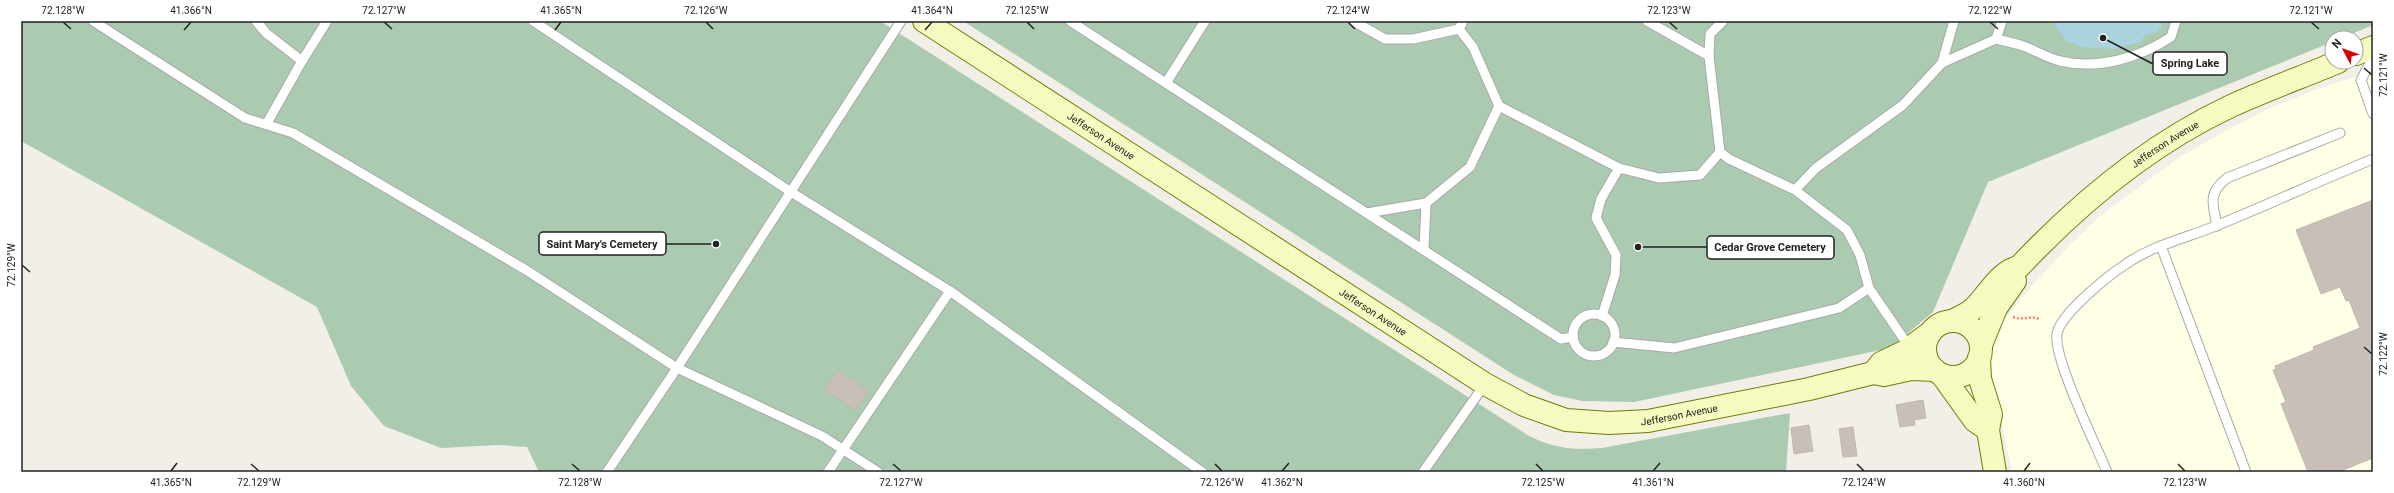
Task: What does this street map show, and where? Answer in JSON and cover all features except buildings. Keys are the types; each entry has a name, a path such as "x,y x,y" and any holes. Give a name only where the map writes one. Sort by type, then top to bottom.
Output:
{"main road":[{"name":"Jefferson Avenue","path":"924,21 1485,384 1524,405 1566,420 1609,423 1648,421 1809,389 1873,373 1884,375 1911,369 1938,372"},
{"name":"Jefferson Avenue","path":"1952,321 1973,308 2007,271 2019,267 2054,231 2096,193 2170,141 2231,107 2324,68"},
{"name":"Jefferson Avenue","path":"1980,352 1996,308 2016,280 2019,267"},
{"path":"1988,430 1975,421 1938,372 1927,360 1925,351 1926,341 1930,333 1938,325 1952,321 1962,322 1972,328 1978,336 1980,352 1980,378 1991,414 1988,430 1995,472"},
{"name":"Jefferson Avenue","path":"1873,373 1882,363 1910,348 1930,333"},
{"path":"1938,372 1956,377 1965,374 1975,366 1980,352"}],"lane":[{"path":"93,21 245,118 267,123 293,133 519,266 677,368 822,436 878,472"},
{"path":"256,21 266,34 302,61"},
{"path":"267,123 302,61 327,21"},
{"path":"533,21 791,192 950,291 1202,472"},
{"path":"607,472 677,368 902,21"},
{"path":"1070,21 1561,339 1573,337"},
{"path":"1166,83 1205,21"},
{"path":"1353,21 1385,39 1414,39 1461,25 1473,47 1499,106 1619,168 1659,178 1700,175 1720,152"},
{"path":"1647,21 1709,56"},
{"path":"1722,21 1710,34 1709,56 1720,152 1729,159 1795,190 1847,230 1860,255 1869,288 1910,348"},
{"path":"1942,64 1954,21"},
{"path":"1996,39 2002,21"},
{"path":"1795,190 1816,168 1903,105 1942,64 1996,39 2023,46 2058,61 2081,65 2101,64 2154,48 2172,37 2176,21"},
{"path":"2367,56 2361,80 2373,114"},
{"path":"1367,213 1426,203 1470,167 1499,106"},
{"path":"2217,226 2212,198 2217,187 2227,178 2340,133"},
{"path":"2107,472 2058,356 2057,333 2069,314 2099,284 2126,263 2161,246 2217,226 2280,197 2373,159"},
{"path":"1602,316 1616,275 1616,255 1596,218 1601,199 1619,168"},
{"path":"1424,250 1426,203"},
{"path":"2161,246 2246,472"},
{"path":"1613,342 1674,348 1839,308 1869,288"},
{"path":"828,472 950,291"},
{"path":"1588,316 1602,316 1612,325 1614,332 1613,342 1603,354 1590,356 1578,349 1573,337 1577,324 1588,316"},
{"path":"1424,472 1485,384"}],"path":[{"path":"2008,314 2021,319 2035,317 2039,319"}],"shaded area":[{"path":"21,21 880,21 1529,436 1548,444 1565,448 1602,448 1790,413 1786,472 539,472 527,447 498,445 441,448 384,426 351,386 317,307 21,141"},
{"path":"963,21 2373,21 2373,25 2361,30 2324,30 2324,45 1988,182 1933,312 1890,348 1634,402 1582,401 1554,395 1514,375"},
{"path":"2373,71 2373,472 2012,472 1989,362 1989,349 1999,327 2030,288 2064,251 2099,217 2180,157 2225,131 2268,109 2315,90"}],"water":[{"path":"2052,21 2161,21 2162,26 2156,33 2147,34 2140,42 2114,49 2082,47 2066,41"}],"place":[{"name":"Spring Lake","path":"2103,38"},
{"name":"Saint Mary's Cemetery","path":"716,244"},
{"name":"Cedar Grove Cemetery","path":"1638,247"}]}
